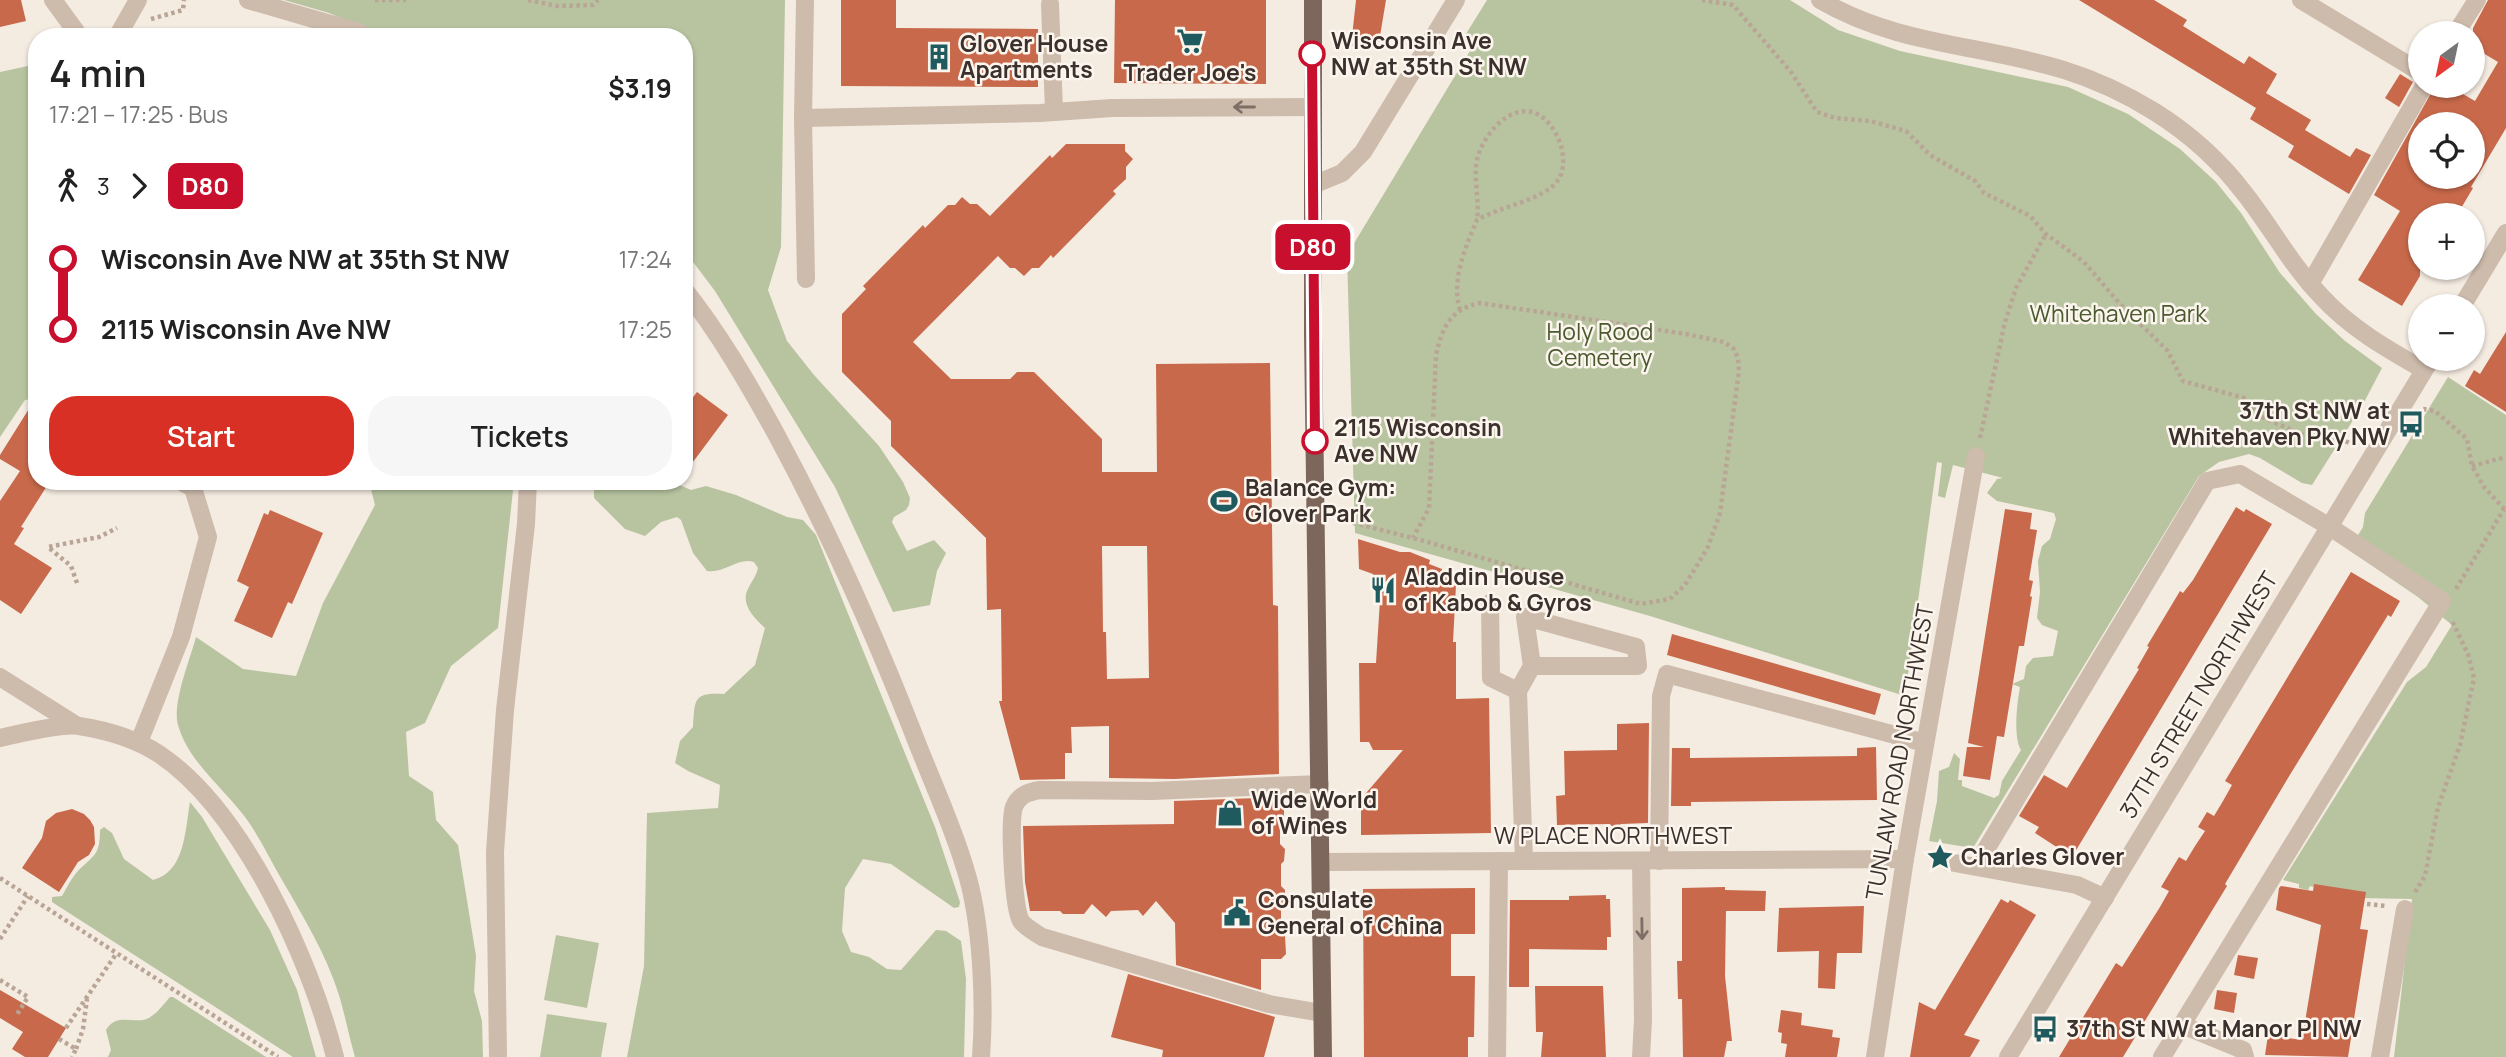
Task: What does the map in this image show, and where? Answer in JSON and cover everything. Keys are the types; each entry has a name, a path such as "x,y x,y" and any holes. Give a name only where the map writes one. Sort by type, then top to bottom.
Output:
{"main road":[{"path":"1312,0 1323,1057"}],"street":[{"path":"53,0 73,28"},
{"path":"122,28 138,0"},
{"path":"248,0 341,28"},
{"path":"805,0 803,118 806,279"},
{"path":"1313,185 1342,173 1363,152 1456,0"},
{"path":"2301,0 2408,65"},
{"path":"2464,21 2477,0"},
{"path":"1832,3 1903,35 2062,69 2101,83 2133,100 2190,136 2216,160 2245,194 2310,284 2348,322 2408,354"},
{"path":"1047,112 1049,4"},
{"path":"317,20 321,28"},
{"path":"2310,284 2417,98"},
{"path":"803,118 1112,108 1312,107"},
{"path":"2469,294 2506,233"},
{"path":"693,301 750,387 813,502 883,659 966,869 978,934 983,1002 981,1057"},
{"name":"37TH STREET NORTHWEST","path":"2008,1057 2424,371"},
{"name":"TUNLAW ROAD NORTHWEST","path":"1875,1057 1905,859 1976,456"},
{"path":"1979,866 1985,851 2207,481 2240,474 2329,527 2442,601 2162,1057"},
{"path":"139,742 181,637 208,537 194,490"},
{"path":"498,1057 495,852 505,710 528,490"},
{"path":"1490,603 1491,677 1518,691"},
{"path":"1524,861 1518,691 1532,666 1525,617 1636,647 1638,666 1532,666"},
{"path":"1641,1057 1661,696 1667,674 1925,743"},
{"path":"0,677 76,725 139,742 167,761 193,784 231,830 257,870 291,932 318,997 335,1057"},
{"path":"0,738 76,725"},
{"path":"1321,784 1152,791 1040,790 1023,795 1016,803 1012,820 1015,906 1026,927 1042,937 1269,1004 1322,1013"},
{"name":"W PLACE NORTHWEST","path":"1321,862 1905,859"},
{"path":"1497,1057 1499,861"},
{"path":"1949,862 2077,885 2105,898"},
{"path":"2380,1057 2405,909"},
{"path":"2182,1025 2243,1050 2245,1057"}],"path":[{"path":"145,24 153,17 183,10 184,0"},
{"path":"375,0 406,0"},
{"path":"528,0 557,6 593,5 598,0"},
{"path":"1702,0 1733,5 1791,72 1817,112 1835,118 1870,121 1906,131 1930,155 1975,181 1984,193 2030,216 2046,234 2084,262 2120,304 2167,350 2183,381 2244,398 2262,417 2310,438 2331,433 2349,443"},
{"path":"1460,310 1456,297 1457,280 1477,220 1478,157 1487,135 1501,121 1520,112 1537,114 1554,129 1562,150 1563,168 1558,180 1547,189 1477,220"},
{"path":"1976,456 2005,322 2016,288 2046,234"},
{"path":"1346,521 1641,604 1654,604 1670,599 1685,585 1708,547 1720,513 1739,372 1734,349 1724,342 1686,334 1480,303 1460,310 1441,331 1436,355 1429,508 1413,538"},
{"path":"2405,909 2425,876 2438,807 2460,746 2474,678 2468,654 2442,601 2458,587 2505,510 2484,487 2472,466 2467,439 2435,411 2423,408"},
{"path":"2472,466 2506,457"},
{"path":"77,583 71,566 48,547 99,537 117,528"},
{"path":"0,878 278,1057"},
{"path":"0,939 28,896"},
{"path":"66,1028 116,954"},
{"path":"0,980 28,998 16,1016"},
{"path":"72,1057 83,1029 87,998"},
{"path":"59,1040 76,1049"}],"green space":[{"path":"284,0 785,0 781,247 768,290 787,341 879,446 903,482 910,498 909,505 894,517 892,522 907,551 934,540 946,553 937,571 930,605 893,612 835,487 715,291 693,262 693,28 363,28 329,13"},
{"path":"1487,0 1790,0 1838,30 1900,51 2068,87 2128,114 2180,149 2216,182 2241,213 2280,273 2316,314 2345,341 2382,368 2362,406 2312,485 2302,483 2249,454 2219,462 2199,476 1973,848 1929,841 1937,801 1939,771 1949,767 1954,753 1960,759 1958,780 1962,780 1962,786 1994,798 1999,795 2002,781 2021,750 2016,729 2020,687 2012,684 2024,679 2026,666 2033,658 2053,656 2058,631 2042,625 2037,618 2040,592 2038,561 2042,546 2050,539 2056,519 2054,513 1997,501 1987,493 1997,479 2003,478 1953,465 1945,498 1938,496 1942,463 1937,462 1905,696 1650,616 1355,533 1347,255 1476,41 1478,37 1475,36 1466,50 1461,42"},
{"path":"28,66 28,400 25,400 0,437 0,72"},
{"path":"2448,377 2506,415 2506,1057 2394,1057 2412,899 2359,898 2310,886 2308,890 2299,888 2299,884 2283,880 2407,682 2426,667 2452,625 2418,597 2349,550 2363,527 2365,513"},
{"path":"706,486 736,495 787,517 803,520 816,535 935,827 960,902 959,907 954,908 891,864 863,859 845,888 842,931 851,952 869,957 887,969 901,970 936,930 946,931 961,941 966,979 964,1057 627,1057 644,966 647,813 718,808 720,785 675,763 680,741 693,727 698,699 706,694 724,694 755,665 765,628 753,615 746,600 758,568 754,562 742,562 707,571 693,553 681,520 677,517 661,522 645,536 625,529 594,498 594,490 693,490"},
{"path":"371,490 513,490 498,628 451,666 425,723 406,732 409,776 433,792 436,820 458,845 476,956 474,991 482,1021 483,1057 355,1057 339,995 314,936 250,824 191,752 178,725 179,694 196,637 243,669 296,676 323,603 375,505"},
{"path":"190,802 202,817 270,930 297,990 316,1057 293,1057 52,902 52,897 62,896 75,875 95,855 99,846 100,830 104,827 112,833 124,859 153,880 164,876 172,869 182,849"},
{"path":"556,935 599,943 587,1008 544,1000"},
{"path":"170,997 266,1057 108,1057 111,1050 106,1030 110,1025 118,1020 147,1019"},
{"path":"547,1014 607,1023 601,1057 540,1057"}],"building":[{"path":"0,0 21,0 26,21 0,27"},
{"name":"Glover House Apartments","path":"841,0 896,0 896,28 1038,29 1038,87 841,86"},
{"name":"Trader Joe's","path":"1115,0 1266,0 1266,84 1114,83"},
{"path":"1356,0 1386,0 1379,42 1371,40 1370,48 1351,46"},
{"path":"2079,0 2154,0 2187,20 2183,26 2244,64 2249,56 2277,74 2266,93 2311,120 2305,130 2350,157 2356,148 2371,155 2349,194 2288,157 2294,146 2250,119 2256,108"},
{"path":"2488,0 2506,0 2506,128 2485,163 2485,112 2420,112 2428,98 2470,98 2475,101 2477,98 2485,98 2485,84 2498,62 2485,54 2485,21 2477,21"},
{"path":"2400,74 2408,79 2408,91 2399,107 2385,98"},
{"path":"2408,134 2408,189 2472,189 2464,203 2408,203 2408,280 2418,280 2402,306 2358,280 2400,211 2374,195"},
{"path":"1066,144 1125,144 1125,151 1133,159 1126,167 1126,179 1113,191 1116,194 1053,258 1051,255 1039,268 1032,268 1024,276 1015,268 1010,268 998,256 913,342 951,379 1010,379 1017,372 1034,372 1102,439 1102,472 1157,472 1156,364 1270,363 1273,605 1278,606 1279,774 1174,779 1109,778 1109,726 1071,727 1072,753 1065,753 1065,779 1020,780 999,701 1002,701 1001,609 987,610 986,538 891,446 891,421 842,372 842,314 866,289 863,286 923,225 925,228 948,205 955,205 962,197 970,204 977,204 990,216 1050,155 1052,158","holes":["1102,546 1147,546 1149,678 1107,679 1106,632 1103,632"]},
{"path":"2506,332 2506,412 2465,386 2473,371 2480,374 2485,371 2485,366"},
{"path":"697,392 728,415 693,462 693,397"},
{"path":"28,410 28,490 44,490 21,527 24,528 14,544 52,568 21,614 0,600 0,501 20,471 0,459"},
{"path":"2236,507 2244,512 2246,509 2272,524 2072,857 2035,833 2039,827 2019,816 2044,775 2067,788 2139,669 2137,668 2149,647 2147,646 2180,591 2183,593 2193,580"},
{"path":"2005,509 2032,513 2030,529 2037,530 2029,580 2033,581 2032,597 2024,646 2019,646 2004,737 1997,736 1990,780 1963,776 1967,747 1984,747 1968,743"},
{"path":"270,510 323,533 292,604 288,602 272,638 234,621 249,587 237,581 264,513 268,515"},
{"path":"1358,539 1430,560 1429,564 1442,569 1442,574 1456,585 1453,642 1456,642 1456,699 1489,698 1491,833 1361,835 1361,799 1403,750 1373,750 1369,742 1360,742 1359,663 1376,663 1380,600 1374,600 1373,574 1359,569"},
{"path":"2351,572 2400,601 2391,617 2388,615 2288,778 2225,884 2227,886 2123,1057 2059,1057 2116,963 2122,967 2160,907 2169,891 2161,887 2179,857 2186,861 2205,831 2198,827 2207,812 2214,816 2232,785 2225,781"},
{"path":"1672,634 1881,694 1875,715 1667,655"},
{"path":"1649,723 1648,823 1621,824 1615,830 1610,824 1557,825 1556,796 1565,795 1564,751 1617,750 1617,724"},
{"path":"1876,747 1877,800 1691,802 1691,806 1671,806 1672,748 1690,748 1690,758 1857,756 1857,748"},
{"path":"1284,797 1284,816 1280,818 1280,844 1285,849 1284,861 1281,864 1281,886 1285,890 1285,902 1281,906 1281,932 1285,936 1286,954 1281,959 1261,959 1261,990 1176,965 1175,923 1156,901 1143,916 1138,910 1111,911 1106,917 1092,904 1084,914 1030,911 1025,882 1023,826 1174,824 1174,801"},
{"path":"72,809 90,820 94,827 95,844 89,855 78,862 59,892 22,868 42,838 46,821 56,813"},
{"path":"2314,884 2366,892 2360,929 2368,930 2348,1057 2265,1055 2268,1035 2302,1040 2321,925 2276,910 2279,888 2281,886 2313,891"},
{"path":"1725,887 1725,890 1766,891 1765,911 1726,911 1725,976 1732,1041 1727,1041 1724,1057 1683,1057 1682,999 1678,999 1677,961 1682,961 1682,888"},
{"path":"1475,888 1475,934 1451,934 1451,976 1475,976 1474,1037 1468,1037 1468,1057 1364,1057 1363,889"},
{"path":"1606,895 1606,899 1610,899 1611,937 1607,937 1607,950 1529,949 1529,987 1509,987 1510,900 1569,900 1569,896"},
{"path":"2001,899 2008,903 2010,900 2036,915 1964,1035 1980,1040 1970,1057 1910,1057 1919,1002 1935,1010"},
{"path":"1864,906 1862,953 1837,953 1835,989 1818,988 1819,951 1777,952 1779,908"},
{"path":"2238,955 2258,958 2254,979 2234,975"},
{"path":"1128,974 1275,1017 1264,1057 1162,1057 1163,1050 1111,1037"},
{"path":"1535,986 1603,986 1606,1057 1541,1057 1543,1032 1536,1032"},
{"path":"0,990 66,1028 48,1057 25,1057 12,1049 23,1032 0,1018"},
{"path":"2217,990 2237,993 2234,1013 2214,1009"},
{"path":"1781,1010 1802,1013 1801,1025 1833,1030 1832,1037 1840,1038 1837,1057 1785,1057 1787,1044 1781,1043 1782,1033 1778,1032"}],"bus line":[{"name":"D80","path":"1312,54 1315,441"}],"place":[{"name":"Trader Joe's","path":"1190,41"},
{"name":"Wisconsin Ave NW at 35th St NW","path":"1312,54"},
{"name":"Glover House Apartments","path":"939,57"},
{"name":"37th St NW at Whitehaven Pky NW","path":"2411,424"},
{"name":"2115 Wisconsin Ave NW","path":"1315,441"},
{"name":"Balance Gym: Glover Park","path":"1224,501"},
{"name":"Aladdin House of Kabob & Gyros","path":"1383,590"},
{"name":"Wide World of Wines","path":"1230,813"},
{"name":"Charles Glover","path":"1940,857"},
{"name":"Consulate General of China","path":"1237,913"},
{"name":"37th St NW at Manor Pl NW","path":"2045,1029"}],"park label":[{"name":"Whitehaven Park","path":"2118,314"},
{"name":"Holy Rood Cemetery","path":"1600,345"}]}
